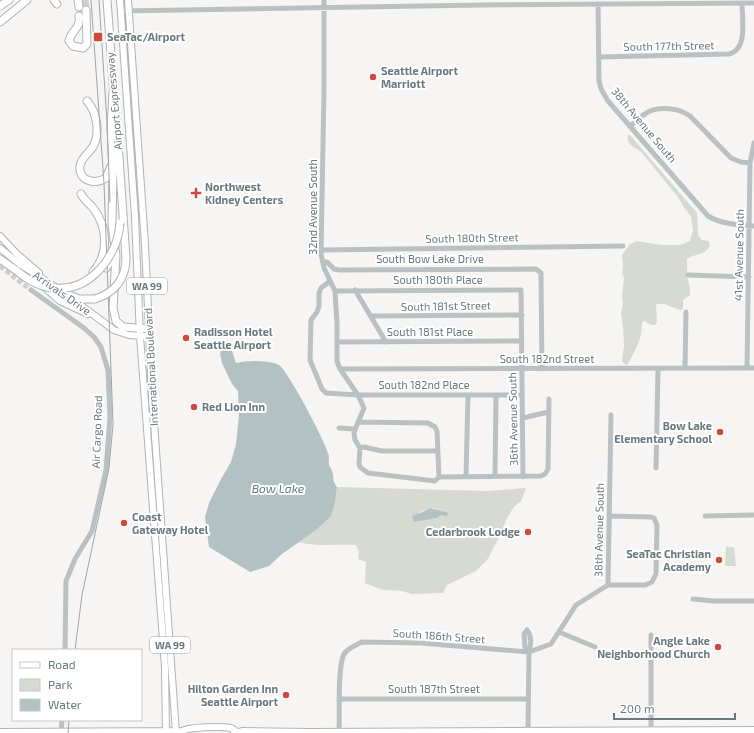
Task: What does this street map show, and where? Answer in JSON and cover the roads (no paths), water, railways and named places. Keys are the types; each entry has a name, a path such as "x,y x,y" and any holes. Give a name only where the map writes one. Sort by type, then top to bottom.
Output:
{"highway":[{"name":"Airport Expressway","path":"107,0 120,179"},
{"path":"0,22 31,1"},
{"path":"0,10 5,3"},
{"path":"79,16 80,24 70,36 69,41 71,45 76,48 84,48 87,44 81,6"},
{"path":"113,92 111,127 113,158 112,224 115,252 112,301 115,318 118,323 123,327 140,332 149,332"},
{"path":"87,101 96,119 96,135 94,145 81,163 80,170 83,176 90,182 97,182 104,179 109,174 113,158"},
{"path":"0,259 19,268 36,283 50,288 65,288 79,284 93,276 108,260 116,244 120,223 120,179"},
{"path":"64,293 79,299 95,299 107,294 116,286 125,270 126,258 120,179"},
{"path":"79,284 90,276 97,267 103,254 105,244 105,236 101,221 96,211 81,194"},
{"path":"106,268 114,258 115,252"}],"main road":[{"name":"International Boulevard","path":"120,0 127,90 140,332 165,667 166,732"},
{"name":"International Boulevard","path":"128,0 145,244 152,394 180,732"},
{"path":"127,90 130,98 134,99 131,101 128,118"},
{"path":"0,236 17,254 47,281"},
{"name":"Arrivals Drive","path":"0,248 19,268 60,301 101,321"},
{"name":"Arrivals Drive","path":"19,268 47,281 121,334 140,332"},
{"path":"0,732 180,732 187,729 213,728 232,728 235,732 310,733 528,731 652,732 754,730"}],"street":[{"name":"32nd Avenue South","path":"324,0 321,250 323,263 335,291 338,342 337,361 340,369 358,394 364,408 355,429"},
{"path":"121,11 323,8 453,3 754,3"},
{"name":"38th Avenue South","path":"598,4 599,81 608,101 708,216 713,219 752,226"},
{"name":"South 177th Street","path":"599,57 729,54 738,51 742,42 742,4"},
{"path":"630,126 648,112 670,109 684,112 690,116 731,158 741,162 750,163"},
{"name":"41st Avenue South","path":"747,368 749,277 752,226 750,163 754,143"},
{"name":"South 180th Street","path":"321,250 623,246"},
{"name":"South Bow Lake Drive","path":"323,263 327,262 334,269 338,270 533,268 539,270 541,276 542,369"},
{"path":"688,274 749,277"},
{"name":"South 182nd Place","path":"330,280 320,288 319,306 317,312 311,320 310,360 318,382 326,393 522,395"},
{"name":"Air Cargo Road","path":"31,290 90,332 101,347 108,370 109,442 106,470 92,531 75,559 66,580 65,649"},
{"path":"355,290 386,342"},
{"name":"South 180th Place","path":"335,291 521,290"},
{"name":"36th Avenue South","path":"521,290 523,477"},
{"path":"685,368 686,312"},
{"name":"South 181st Street","path":"370,316 522,315"},
{"name":"South 181st Place","path":"338,342 522,341"},
{"name":"South 182nd Street","path":"340,369 522,368 552,371 555,369 754,368"},
{"path":"656,468 658,369"},
{"path":"495,476 496,394"},
{"path":"466,476 468,395"},
{"path":"339,428 355,429 355,440 360,448 359,464 363,471 368,473 435,480 439,477 541,476 545,474 548,468 549,399"},
{"path":"523,418 548,412"},
{"name":"38th Avenue South","path":"529,651 551,644 576,604 608,585 611,415"},
{"path":"358,422 428,423 435,427 439,477"},
{"path":"611,439 657,439"},
{"path":"360,448 364,447 382,451 437,451"},
{"path":"705,516 754,515"},
{"path":"608,585 645,585 652,582 656,574 657,525 654,518 648,516 609,516"},
{"path":"693,599 714,601 754,601"},
{"path":"559,632 595,647"},
{"path":"651,636 652,732"},
{"name":"South 186th Street","path":"340,699 341,667 345,654 349,649 362,642 421,643 529,651"},
{"path":"528,731 529,651"},
{"path":"340,699 340,732"},
{"name":"South 187th Street","path":"340,699 528,699"},
{"path":"61,733 62,721"}],"water":[{"name":"Bow Lake","path":"222,348 231,348 236,363 264,361 275,363 283,369 305,406 329,454 329,465 337,487 331,516 316,530 282,554 269,566 250,572 209,547 205,517 209,503 231,462 236,444 239,416 238,391 232,384 222,363 220,354"},
{"path":"430,508 449,513 446,516 441,515 437,518 414,522 412,516"}],"tunnel":[{"path":"85,0 86,10"},
{"path":"0,266 31,290"}],"tram line":[{"path":"75,649 82,595 109,468 113,424 104,183 91,0"},
{"path":"99,0 107,122 110,202"},
{"path":"68,733 69,721"}],"place":[{"name":"SeaTac/Airport","path":"98,37"},
{"name":"Seattle Airport Marriott","path":"373,77"},
{"name":"Northwest Kidney Centers","path":"196,193"},
{"name":"Radisson Hotel Seattle Airport","path":"186,338"},
{"name":"Red Lion Inn","path":"194,407"},
{"name":"Bow Lake Elementary School","path":"720,432"},
{"name":"Coast Gateway Hotel","path":"124,523"},
{"name":"Cedarbrook Lodge","path":"528,532"},
{"name":"SeaTac Christian Academy","path":"719,560"},
{"name":"Angle Lake Neighborhood Church","path":"718,647"},
{"name":"Hilton Garden Inn Seattle Airport","path":"286,695"}]}
